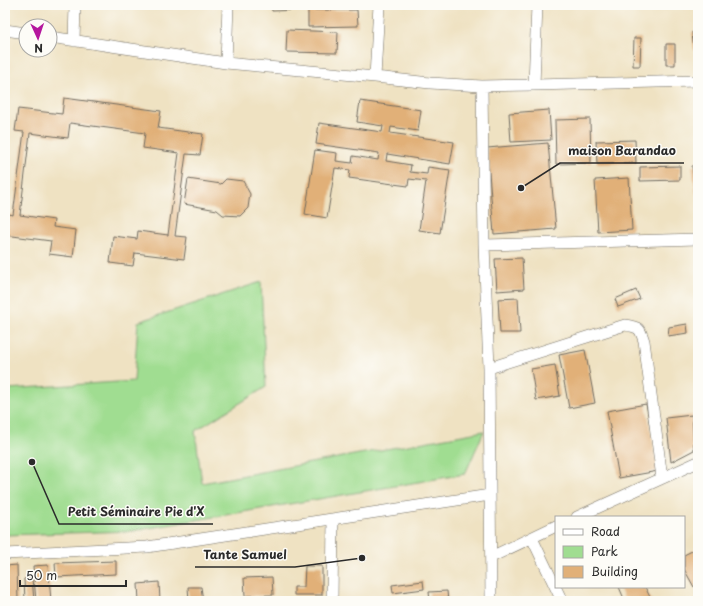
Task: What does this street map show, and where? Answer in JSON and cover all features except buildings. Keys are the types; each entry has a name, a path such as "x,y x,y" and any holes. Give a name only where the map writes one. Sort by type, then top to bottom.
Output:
{"street":[{"path":"74,5 74,41"},
{"path":"226,63 228,5"},
{"path":"375,77 379,5"},
{"path":"534,86 537,5"},
{"path":"5,30 18,32"},
{"path":"58,38 226,63 430,83 482,86 534,86 698,81"},
{"path":"482,86 484,245 489,368 491,601"},
{"path":"484,245 698,239"},
{"path":"489,368 625,325 635,326 641,332 644,341 662,478"},
{"path":"579,516 698,462"},
{"path":"5,554 147,547 490,495"},
{"path":"332,601 333,519"},
{"path":"491,557 555,526"},
{"path":"532,538 555,586"},
{"path":"556,588 562,601"}],"green space":[{"path":"261,282 266,387 195,431 202,483 484,431 465,474 132,531 5,535 5,387 7,389 134,381 138,322"}],"place":[{"name":"maison Barandao","path":"521,188"},
{"name":"Petit Séminaire Pie d'X","path":"32,462"},
{"name":"Tante Samuel","path":"362,558"}]}
